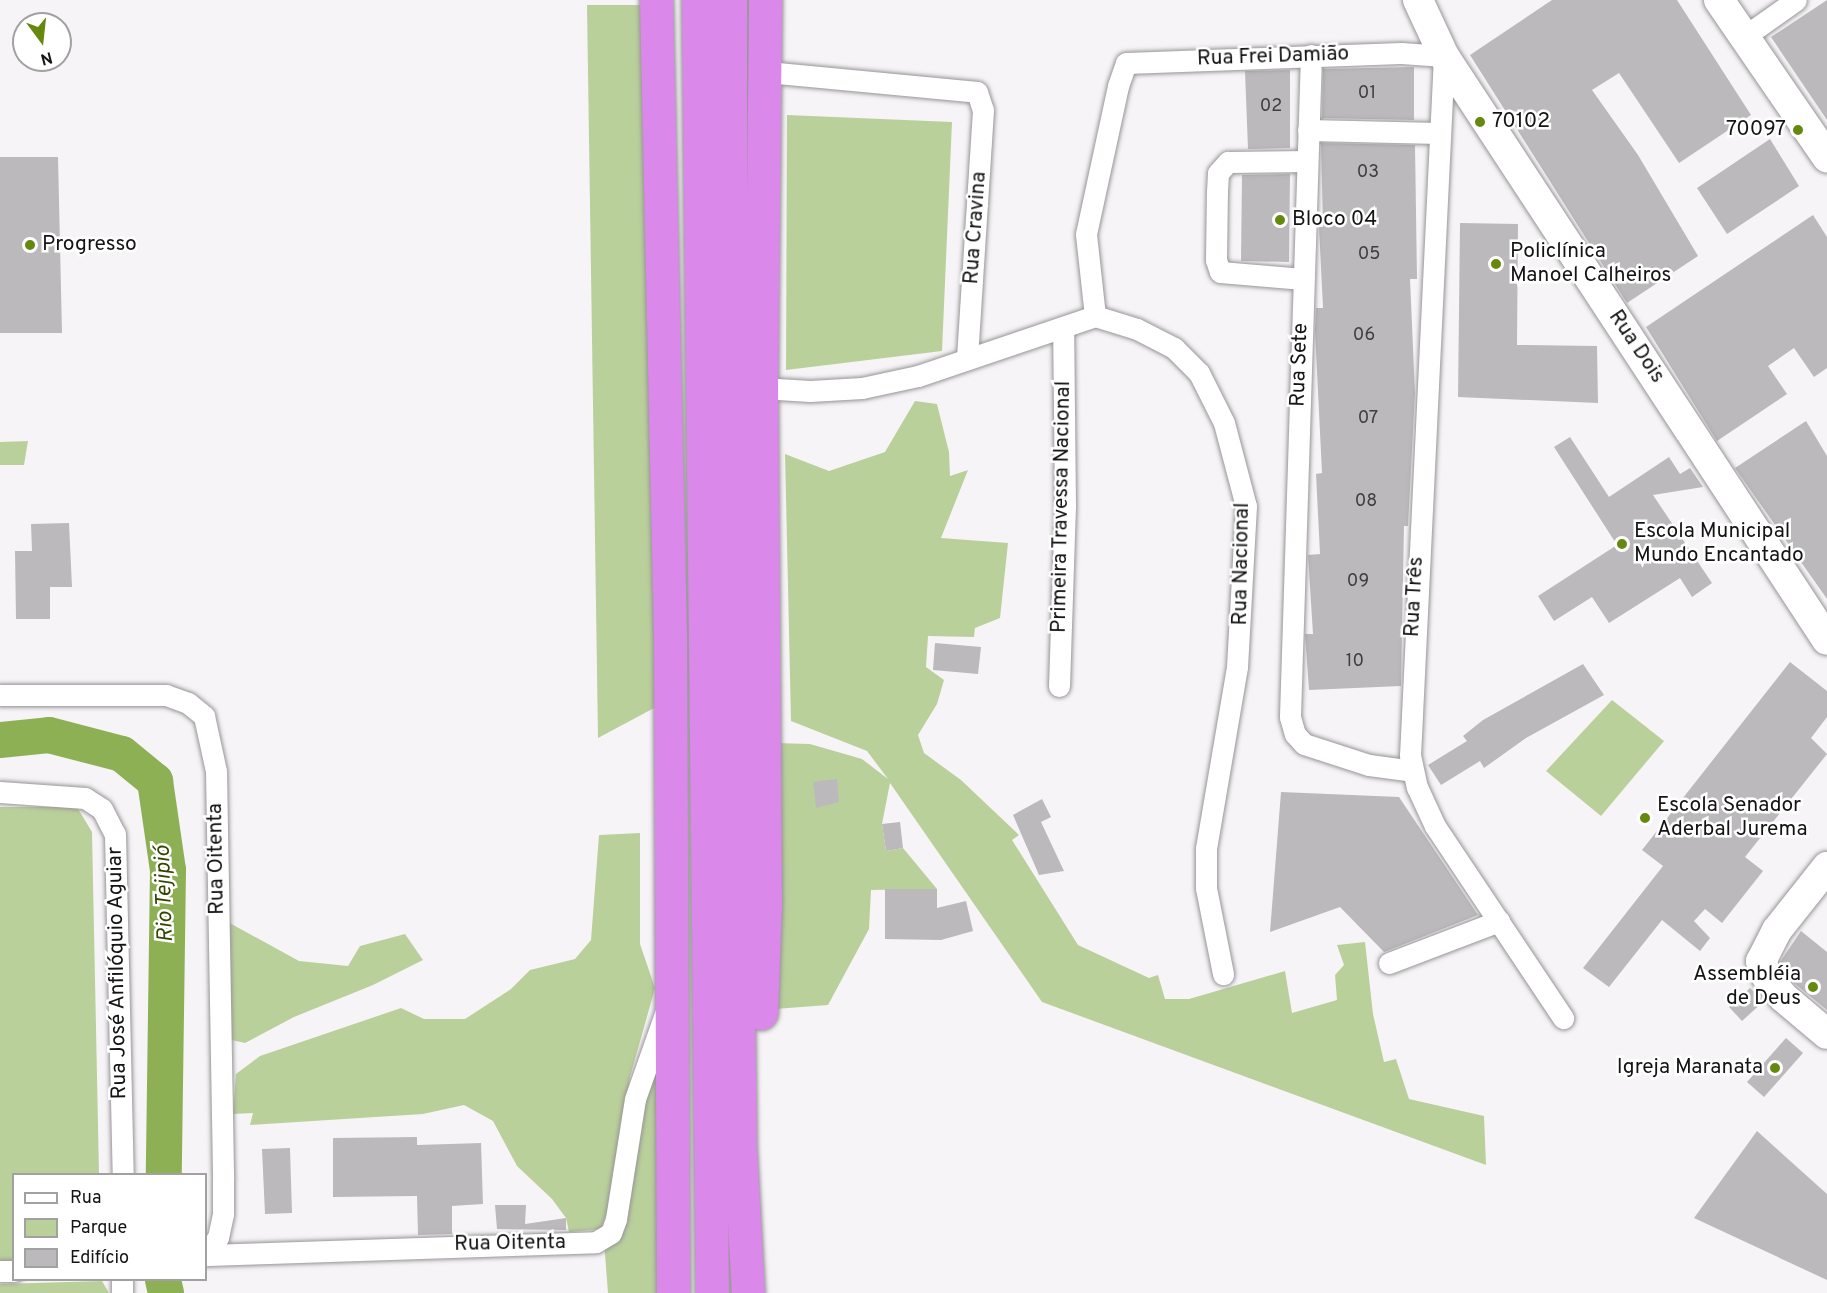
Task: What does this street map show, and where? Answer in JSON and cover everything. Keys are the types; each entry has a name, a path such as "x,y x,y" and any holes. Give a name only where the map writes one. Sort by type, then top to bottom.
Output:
{"highway":[{"path":"656,0 670,588 673,1293"},
{"path":"698,0 698,204 711,1293"},
{"path":"730,0 730,413 742,1105 740,1151 748,1293"},
{"path":"742,1105 760,1035 764,950 761,388 767,72 765,0"}],"street":[{"name":"Rua Três","path":"1418,0 1444,56 1410,698 1413,771 1435,826 1563,1018"},
{"path":"1719,0 1827,157"},
{"path":"1745,36 1796,0"},
{"name":"Rua Frei Damião","path":"1095,316 1086,234 1123,67 1133,61 1311,55 1444,56"},
{"name":"Rua Sete","path":"1311,55 1289,675 1290,717 1295,734 1304,744 1369,765 1413,771"},
{"name":"Rua Dois","path":"1444,56 1827,640"},
{"name":"Rua Cravina","path":"767,72 968,89 981,99 967,357"},
{"path":"1308,130 1439,133"},
{"path":"1303,279 1225,274 1218,269 1216,192 1218,173 1228,162 1307,161"},
{"path":"761,388 810,391 862,388 918,376 967,357 1095,316"},
{"name":"Rua Nacional","path":"1095,316 1137,329 1174,348 1199,373 1224,423 1239,471 1246,506 1242,625 1229,725 1206,848 1206,888 1223,974"},
{"name":"Primeira Travessa Nacional","path":"1059,686 1065,506 1063,328"},
{"name":"Rua Oitenta","path":"0,695 166,695 188,703 204,716 216,771 223,1214 218,1237 207,1255"},
{"name":"Rua José Anfilóquio Aguiar","path":"0,792 85,798 102,809 115,834 123,1173"},
{"path":"1827,867 1777,930 1761,961 1767,977 1784,997 1827,1034"},
{"path":"1389,963 1499,921"},
{"name":"Rua Oitenta","path":"207,1255 596,1242 611,1233 635,1099 672,997"}],"green space":[{"path":"587,5 646,5 656,707 598,738"},
{"path":"787,115 952,122 942,351 786,370"},
{"path":"915,401 937,404 949,452 950,476 968,470 941,538 1008,543 1000,618 975,628 974,637 928,636 926,667 944,680 937,704 918,735 924,753 961,780 1019,835 1012,840 1078,945 1149,978 1158,975 1165,999 1189,999 1285,971 1292,1013 1337,1000 1335,975 1344,965 1337,945 1365,942 1373,1014 1384,1062 1396,1059 1409,1099 1484,1116 1486,1165 1042,1002 890,783 882,824 886,851 903,848 937,889 871,890 869,929 828,1005 775,1009 775,743 810,744 862,759 888,779 867,751 791,721 785,454 829,471 885,452"},
{"path":"28,441 24,465 0,465 0,442"},
{"path":"1612,700 1664,741 1601,816 1546,771"},
{"path":"0,807 77,807 92,832 99,1173 12,1173 12,1261 0,1262"},
{"path":"640,833 640,944 655,988 630,1077 614,1193 601,1229 569,1232 566,1218 552,1199 517,1166 493,1121 464,1105 423,1114 250,1125 253,1113 233,1114 236,1074 260,1056 401,1008 424,1019 465,1019 511,989 530,970 575,959 591,940 599,835"},
{"path":"226,921 299,961 348,966 360,946 405,934 423,960 373,985 294,1017 245,1043 227,1039"},
{"path":"660,1035 664,1293 608,1293 604,1241 624,1186"},
{"path":"102,1281 109,1293 0,1293 0,1284"}],"building":[{"path":"1552,0 1677,0 1751,115 1679,163 1619,73 1592,90 1638,155 1698,256 1627,303 1470,55"},
{"path":"1827,0 1827,120 1771,37"},
{"path":"1414,67 1414,120 1322,118 1323,69"},
{"path":"1290,70 1290,148 1248,149 1245,71"},
{"path":"1770,139 1799,186 1727,234 1697,188"},
{"path":"1321,143 1415,145 1417,279 1410,279 1415,393 1408,526 1404,526 1401,686 1309,690 1305,634 1313,634 1308,555 1320,554 1316,474 1322,473 1315,331 1316,308 1323,308 1319,227 1323,227"},
{"name":"Progresso","path":"0,157 58,157 62,333 0,333"},
{"name":"Bloco 04","path":"1290,174 1289,262 1241,261 1242,175"},
{"path":"1813,215 1827,237 1827,368 1814,377 1794,348 1768,366 1787,394 1717,441 1646,327"},
{"name":"Policlínica Manoel Calheiros","path":"1460,223 1518,224 1517,345 1597,346 1598,403 1458,397"},
{"path":"1806,421 1827,456 1827,599 1735,468"},
{"path":"1570,437 1609,497 1669,457 1680,474 1690,468 1703,487 1653,495 1712,583 1692,597 1680,578 1609,623 1592,597 1554,621 1538,596 1617,545 1554,447"},
{"path":"69,523 72,587 50,587 50,619 16,619 15,551 32,551 31,524"},
{"path":"935,643 981,647 978,674 933,670"},
{"name":"Escola Senador Aderbal Jurema","path":"1790,662 1827,691 1827,717 1811,738 1827,754 1745,857 1763,871 1722,923 1705,909 1694,921 1710,938 1700,951 1662,920 1609,987 1583,968 1663,866 1642,850"},
{"path":"1583,664 1604,695 1526,738 1484,768 1480,761 1441,785 1428,765 1467,741 1463,736 1483,720"},
{"path":"837,779 839,802 816,808 813,782"},
{"path":"1281,792 1399,797 1478,915 1384,952 1340,907 1270,932"},
{"path":"1042,799 1051,817 1041,822 1064,871 1039,875 1013,815"},
{"path":"900,822 903,848 886,851 882,824"},
{"path":"885,889 937,889 937,908 966,901 973,931 941,940 885,939"},
{"name":"Assembléia de Deus","path":"1801,931 1827,952 1827,1010 1794,983 1780,962"},
{"path":"1750,988 1764,1001 1742,1021 1729,1007"},
{"name":"Igreja Maranata","path":"1786,1038 1803,1053 1764,1097 1747,1082"},
{"path":"1757,1131 1827,1194 1827,1280 1694,1218"},
{"path":"417,1137 417,1145 481,1143 483,1204 452,1206 452,1234 418,1235 417,1196 333,1197 333,1138"},
{"path":"290,1148 292,1213 265,1214 262,1149"},
{"path":"495,1205 526,1205 525,1224 566,1218 566,1230 497,1229"}],"waterway":[{"name":"Rio Tejipió","path":"0,740 49,735 122,754 155,781 168,870 164,1173"},
{"name":"Rio Tejipió","path":"163,1281 166,1293"}],"place":[{"name":"70102","path":"1480,122"},
{"name":"70097","path":"1798,130"},
{"name":"Bloco 04","path":"1280,220"},
{"name":"Progresso","path":"30,245"},
{"name":"Policlínica Manoel Calheiros","path":"1496,264"},
{"name":"Escola Municipal Mundo Encantado","path":"1622,544"},
{"name":"Escola Senador Aderbal Jurema","path":"1645,818"},
{"name":"Assembléia de Deus","path":"1813,987"},
{"name":"Igreja Maranata","path":"1775,1068"}]}
